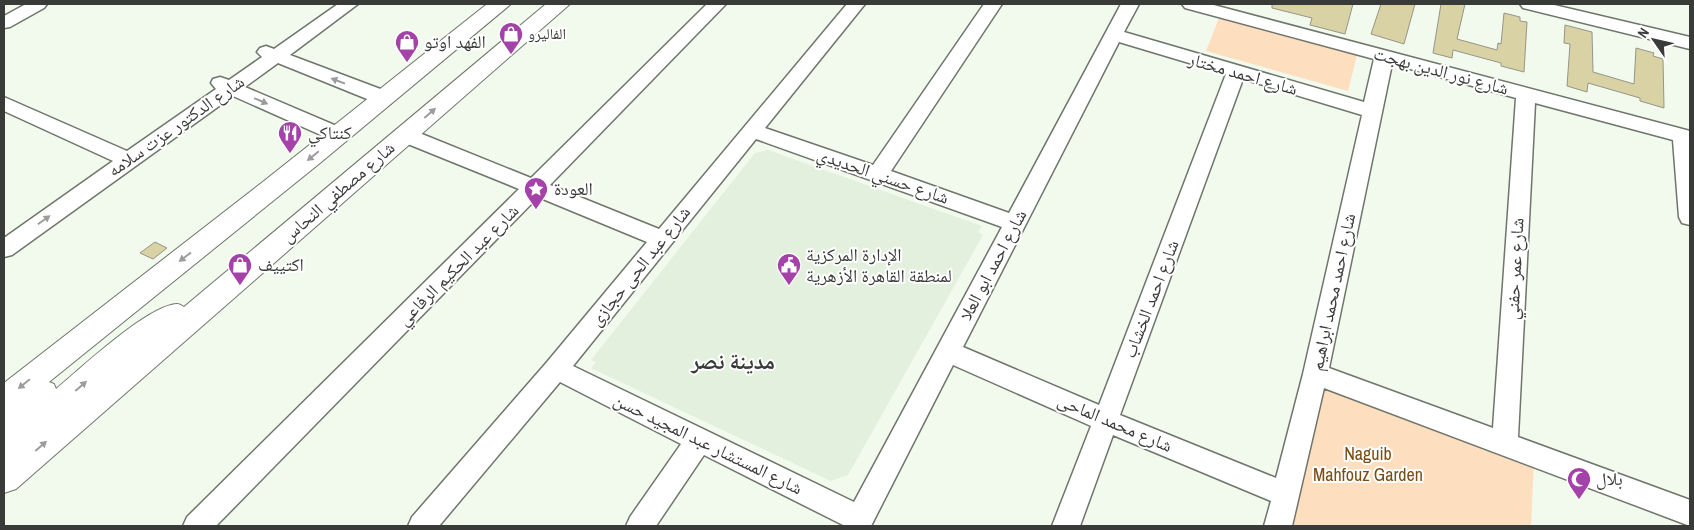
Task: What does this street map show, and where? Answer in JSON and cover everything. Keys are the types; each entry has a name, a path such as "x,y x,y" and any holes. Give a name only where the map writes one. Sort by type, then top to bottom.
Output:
{"main road":[{"path":"4,401 88,331 339,135 500,4"},
{"name":"شارع مصطفي النحاس","path":"4,478 557,4"},
{"path":"4,426 116,331 139,307 158,278"},
{"path":"4,452 137,338 166,320 203,308"}],"street":[{"path":"4,24 36,4"},
{"name":"شارع الدكتور عزت سلامه","path":"4,229 120,157 268,53 329,4"},
{"name":"شارع الدكتور عزت سلامه","path":"268,53 349,4"},
{"name":"شارع عبد الحكيم الرفاعي","path":"197,526 717,4"},
{"name":"شارع عبد الحى حجازى","path":"422,526 556,369 856,4"},
{"path":"878,174 993,4"},
{"name":"شارع احمد ابو العلا","path":"858,523 1130,4"},
{"name":"شارع نور الدين بهجت","path":"1191,4 1259,12 1384,56 1687,137"},
{"path":"1529,4 1690,43"},
{"path":"1580,4 1690,29"},
{"name":"شارع احمد مختار","path":"1114,35 1372,111"},
{"path":"268,53 384,98"},
{"name":"شارع احمد محمد ابراهيم","path":"1278,526 1315,374 1384,56"},
{"name":"شارع احمد الخشاب","path":"1066,526 1236,72"},
{"path":"223,85 339,135"},
{"name":"شارع عمر حفني","path":"1505,444 1526,94"},
{"path":"9,111 120,157"},
{"name":"شارع حسني الحديدي","path":"751,130 1015,223"},
{"path":"404,135 662,239"},
{"path":"1687,137 1690,207"},
{"name":"شارع الدكتور عزت سلامه","path":"4,248 120,157"},
{"name":"شارع محمد الماحى","path":"947,351 1105,420 1285,494"},
{"name":"شارع المستشار عبد المجيد حسن","path":"556,369 858,523"},
{"path":"1315,374 1690,513"},
{"path":"640,526 698,440"}],"shaded area":[{"path":"768,150 982,226 978,232 983,235 848,475 831,481 591,368 596,362 591,360 755,153"}],"green space":[{"path":"1219,18 1357,55 1348,91 1206,51"},
{"name":"Naguib Mahfouz Garden","path":"1323,382 1534,461 1531,526 1291,526"}],"building":[{"path":"1272,4 1353,4 1345,34 1310,25 1312,18 1272,8"},
{"path":"1381,4 1415,4 1404,44 1371,34"},
{"path":"1441,4 1465,4 1457,39 1497,50 1498,43 1501,44 1504,13 1520,17 1520,21 1527,22 1524,72 1501,66 1501,63 1453,50 1452,58 1433,53"},
{"path":"1565,25 1592,32 1593,72 1634,84 1636,48 1654,53 1653,56 1663,59 1664,108 1640,101 1640,98 1588,83 1587,92 1567,86 1570,44 1564,43"},
{"path":"155,242 167,248 153,259 140,253"}],"place":[{"name":"الفاليرو","path":"511,55"},
{"name":"الفهد اوتو","path":"407,63"},
{"name":"كنتاكي","path":"290,154"},
{"name":"العودة","path":"536,210"},
{"name":"اكتييف","path":"240,286"},
{"name":"الإدارة المركزية لمنطقة القاهرة الأزهرية","path":"789,286"},
{"name":"بلال","path":"1579,500"}],"district":[{"name":"مدينة نصر","path":"733,361"}]}
